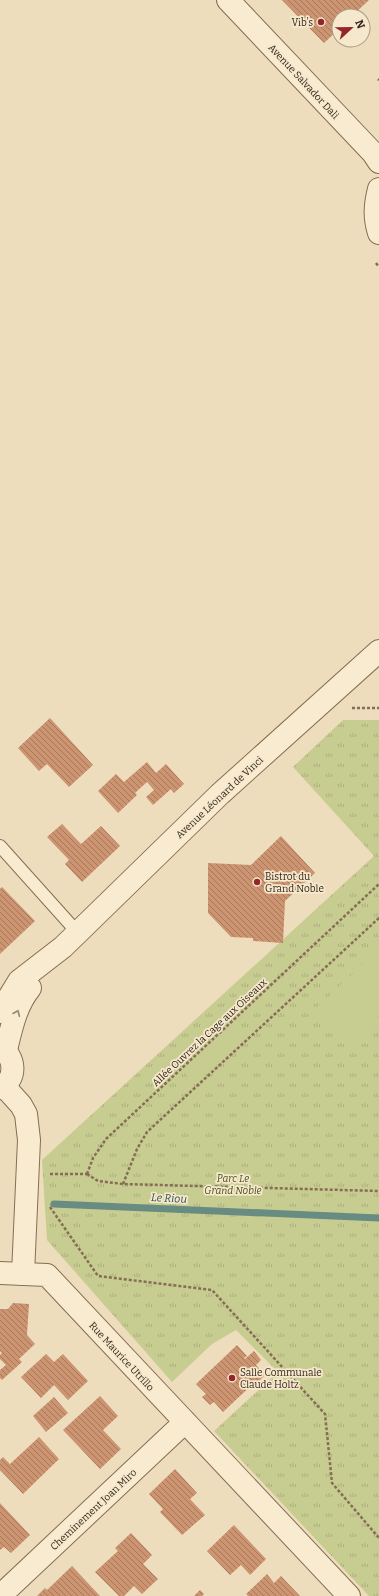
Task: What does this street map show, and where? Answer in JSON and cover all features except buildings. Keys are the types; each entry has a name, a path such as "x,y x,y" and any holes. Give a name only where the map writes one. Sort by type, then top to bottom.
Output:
{"street":[{"name":"Avenue Salvador Dali","path":"228,0 373,153 379,162"},
{"path":"379,189 375,205 375,221 379,233"},
{"name":"Avenue Léonard de Vinci","path":"3,1048 25,994 71,940 220,794 379,651"},
{"name":"Avenue Léonard de Vinci","path":"0,1012 19,981 71,940"},
{"path":"3,1048 11,1057 13,1064 12,1073 9,1080 2,1087 22,1105 26,1114 30,1140 23,1274"},
{"name":"Rue Maurice Utrillo","path":"0,1273 47,1275 350,1596"},
{"name":"Cheminement Joan Miro","path":"0,1596 185,1422"}],"lane":[{"path":"0,846 71,940"}],"path":[{"path":"376,264 379,267"},
{"name":"Allée Ouvrez la Cage aux Oiseaux","path":"87,1174 93,1158 106,1139 379,884"},
{"path":"123,1184 137,1149 147,1132 379,918"},
{"path":"52,1174 87,1174 98,1181 123,1184 379,1191"},
{"path":"50,1206 98,1276 212,1290 325,1414 332,1483 379,1538"}],"green space":[{"name":"Parc Le Grand Noble","path":"343,720 379,720 379,1596 369,1596 214,1431 278,1372 236,1330 212,1344 172,1382 47,1240 42,1160 374,856 293,767"},
{"path":"377,951 379,953 379,1015 347,1047 315,1009"},
{"path":"230,1015 248,1033 195,1084 177,1065"}],"waterway":[{"name":"Le Riou","path":"54,1204 379,1218"}],"place":[{"name":"Vib's","path":"321,22"},
{"name":"Bistrot du Grand Noble","path":"257,882"},
{"name":"Salle Communale Claude Holtz","path":"232,1378"}]}
